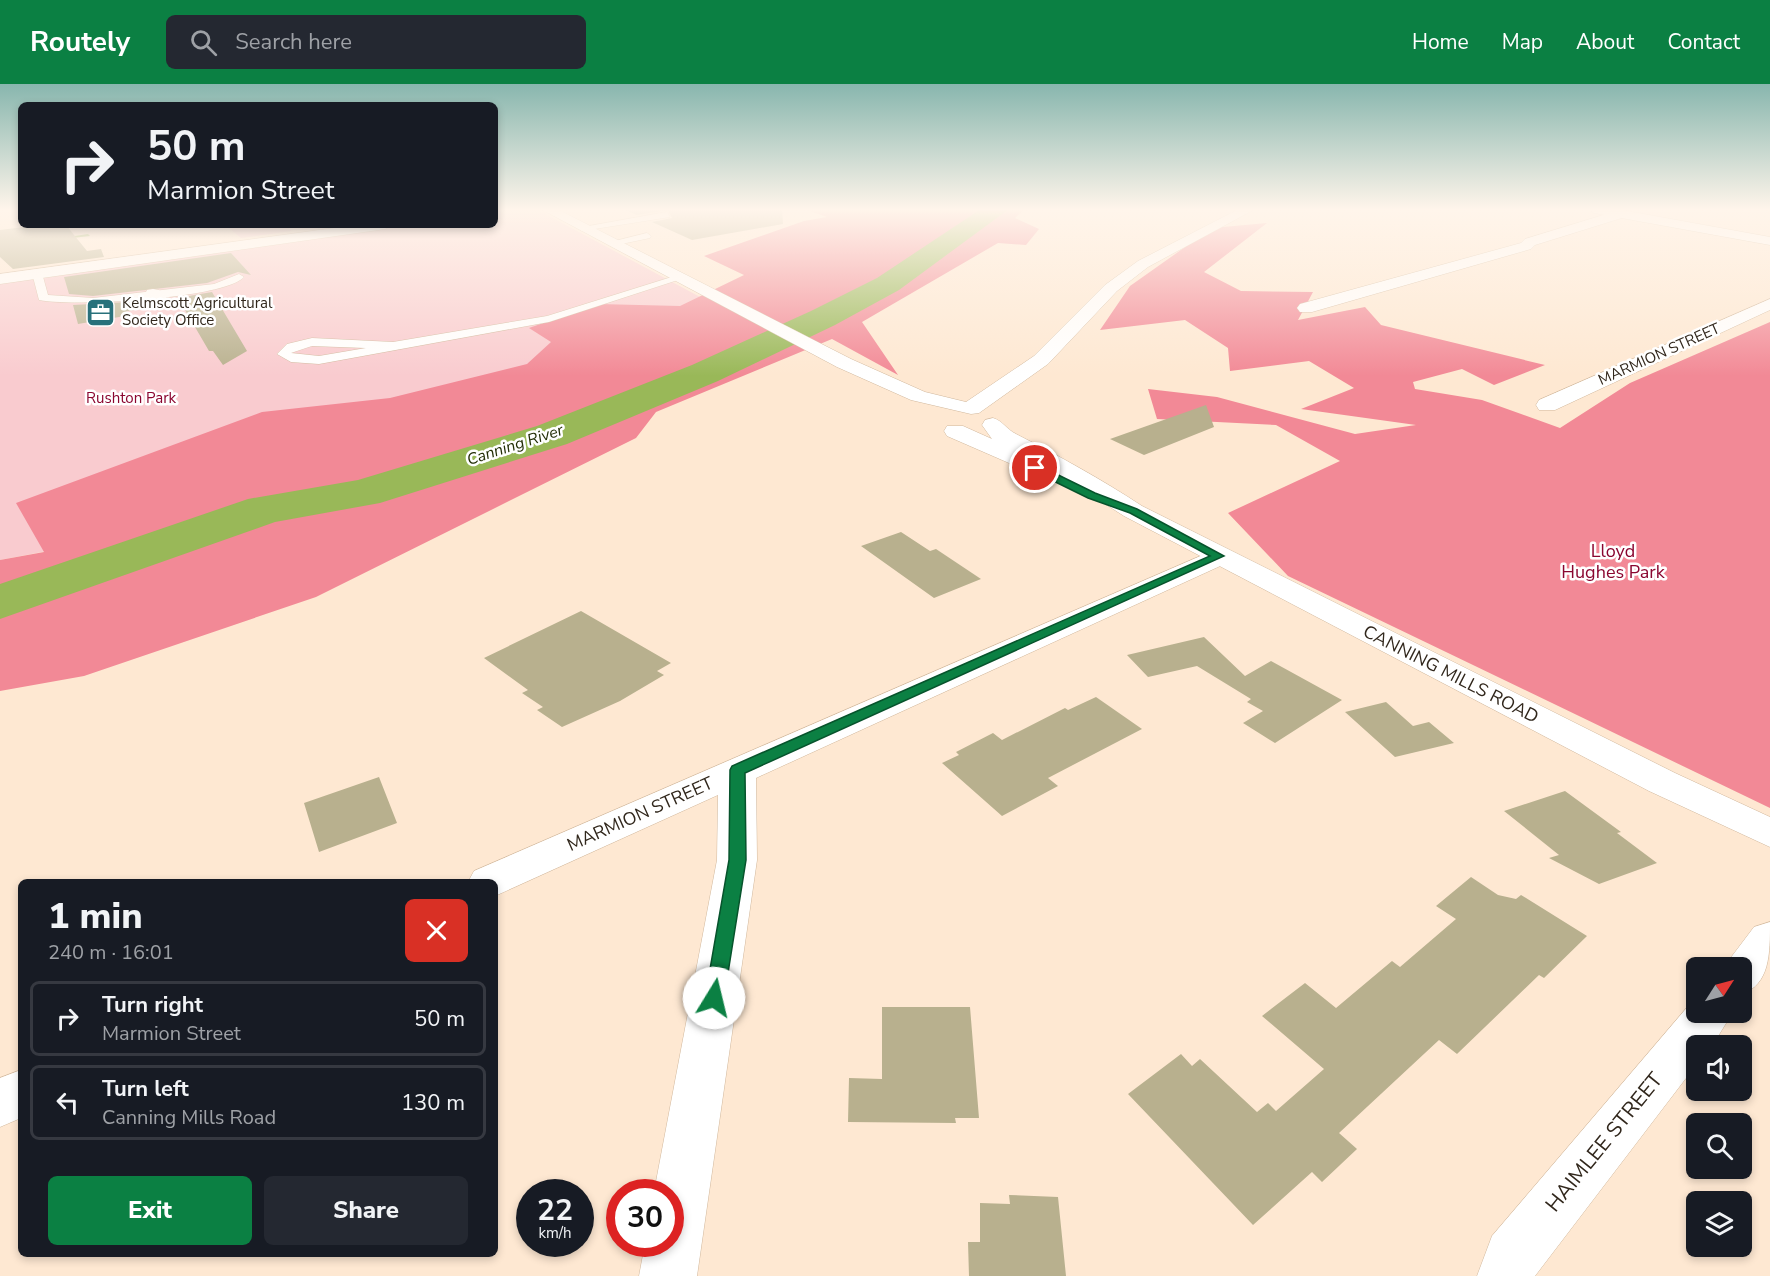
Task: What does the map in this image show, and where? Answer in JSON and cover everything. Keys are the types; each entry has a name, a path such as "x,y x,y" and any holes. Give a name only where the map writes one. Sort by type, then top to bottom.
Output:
{"main road":[{"path":"0,277 86,265"},
{"path":"0,277 98,265"},
{"path":"653,265 837,360"},
{"path":"1041,360 967,407 943,410 940,424 977,431 1005,414 1041,360 1103,295 1142,265"},
{"path":"1306,308 1460,265"},
{"name":"MARMION STREET","path":"1547,405 1770,304"},
{"name":"CANNING MILLS ROAD","path":"837,360 918,396 990,413 1005,414 1001,435 1069,470 1133,511 1662,782 1770,833"},
{"name":"CANNING MILLS ROAD","path":"837,360 940,424 1002,450 1091,495 1133,511"},
{"name":"MARMION STREET","path":"496,879 1219,556"},
{"path":"668,1276 737,860 737,770"},
{"path":"1752,962 1770,940"},
{"name":"HAIMLEE STREET","path":"1506,1276 1512,1256 1701,1023"},
{"path":"0,1103 18,1094"}],"lane":[{"path":"37,273 43,298 84,301 158,298 222,286 239,277"},
{"path":"393,346 312,342 291,347 283,354 291,360 315,360 549,319 679,278"}],"green space":[{"name":"Rushton Park","path":"136,265 640,265 773,336 89,543 0,560 0,284"},
{"path":"722,265 961,265 862,322 898,375 832,339 656,412 636,438 316,597 84,676 0,691 0,560 44,552 16,503 262,412 390,398 527,364 551,342 529,328 598,304 680,306 744,275"},
{"name":"Lloyd Hughes Park","path":"1160,265 1213,265 1204,272 1241,291 1313,292 1298,320 1365,307 1381,325 1545,365 1494,385 1462,369 1413,382 1415,389 1482,400 1560,428 1630,383 1770,322 1770,808 1288,576 1228,513 1340,461 1276,425 1157,419 1148,389 1217,397 1355,434 1416,425 1301,409 1354,388 1309,361 1230,371 1228,348 1185,320 1100,330 1130,286"}],"building":[{"path":"8,265 46,265 13,269"},
{"path":"150,265 242,265 251,275 238,272 207,283 93,296 69,294 64,277"},
{"path":"212,292 247,351 223,365 213,351 209,351 181,303 171,304 171,299"},
{"name":"Kelmscott Agricultural Society Office","path":"148,301 156,306 128,311 124,313 125,316 78,324 73,305"},
{"path":"1206,405 1214,427 1144,455 1110,439"},
{"path":"901,532 930,551 936,549 981,579 934,598 861,546"},
{"path":"581,611 671,663 657,671 664,675 620,701 562,727 537,710 543,707 522,693 528,690 484,658"},
{"path":"1204,637 1245,676 1271,661 1342,700 1275,743 1243,723 1263,711 1247,702 1251,699 1197,666 1148,677 1127,655"},
{"path":"1096,697 1142,729 1048,778 1058,786 1002,816 942,763 959,755 956,752 993,733 1002,740 1065,708 1068,710"},
{"path":"1386,702 1413,726 1429,722 1454,743 1395,757 1345,712"},
{"path":"379,777 397,823 319,852 304,803"},
{"path":"1565,791 1621,832 1617,833 1657,863 1599,884 1549,858 1559,855 1504,811"},
{"path":"1471,877 1498,895 1516,899 1521,895 1587,936 1544,978 1539,975 1457,1054 1439,1040 1339,1133 1357,1149 1322,1182 1312,1172 1253,1225 1128,1094 1181,1054 1192,1066 1200,1059 1257,1112 1268,1103 1276,1111 1324,1069 1262,1016 1305,983 1336,1008 1392,961 1400,967 1456,919 1436,906"},
{"path":"882,1007 970,1007 979,1118 955,1118 956,1123 848,1122 849,1078 882,1079"},
{"path":"1009,1195 1058,1197 1066,1276 969,1276 968,1242 980,1242 980,1203 1010,1204"}],"waterway":[{"name":"Canning River","path":"0,602 265,509 364,493 552,435 705,373 823,318 888,284 916,265"}],"place":[{"name":"Kelmscott Agricultural Society Office","path":"101,312"}],"route":[{"path":"714,998 737,860 737,770 1219,556 1133,511 1091,495 1035,468"}]}
